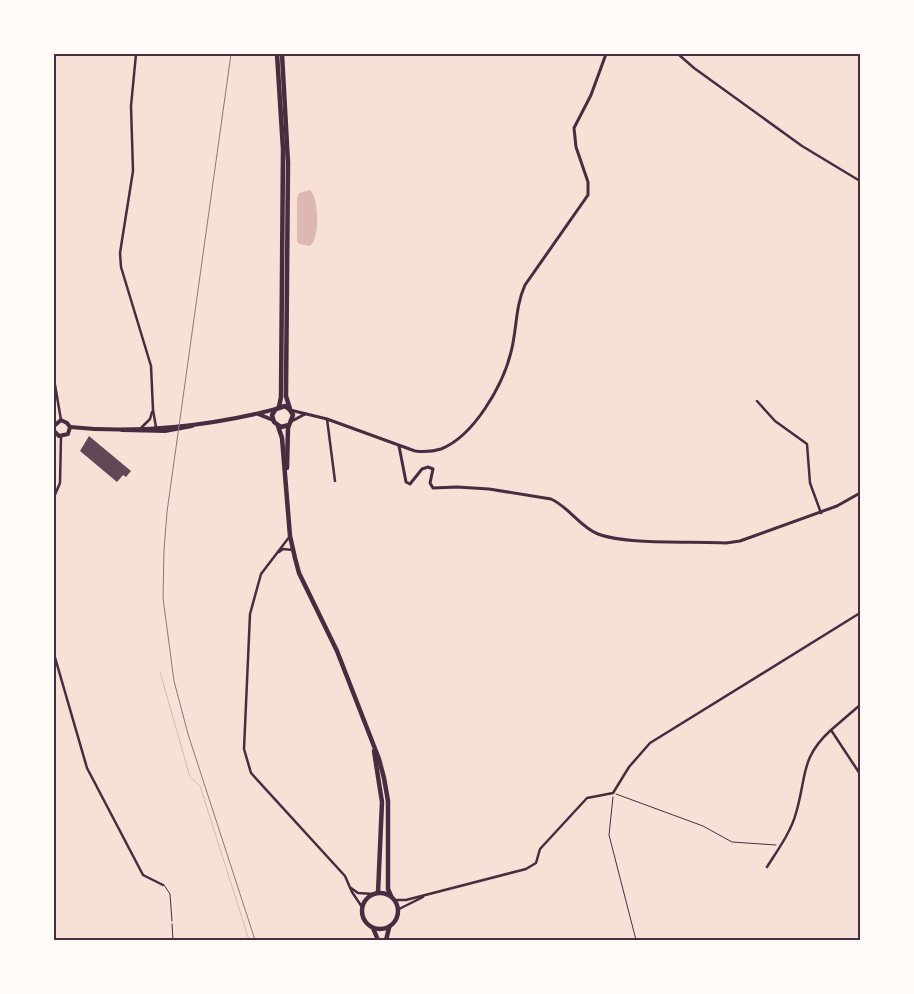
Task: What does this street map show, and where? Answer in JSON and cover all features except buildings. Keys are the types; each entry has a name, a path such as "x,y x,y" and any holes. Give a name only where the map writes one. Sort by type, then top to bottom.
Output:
{"main road":[{"path":"273,420 281,397 284,156 277,54"},
{"path":"282,54 288,123 286,396 290,409 291,423 286,476"},
{"path":"70,427 120,429 156,427 202,423 258,414 277,408 290,409"},
{"path":"258,414 273,420 278,426 282,438 290,536 299,573 337,651 380,759 388,801 388,889 399,909 396,921 390,926 381,929 373,928"},
{"path":"54,426 61,420 68,423 70,427"},
{"path":"120,429 128,432 172,431 202,423"},
{"path":"278,426 291,423"},
{"path":"54,431 61,437 68,434 70,427"},
{"path":"371,740 382,802 375,894"},
{"path":"378,940 373,928 363,918 362,907 364,902 375,894 393,898"},
{"path":"386,940 386,934 390,926"}],"street":[{"path":"136,54 131,106 133,171 120,253 121,267 151,366 153,410 156,427"},
{"path":"290,409 327,420 398,446 424,452 433,452 450,445 476,421 499,383 511,353 518,302 525,285 588,195 588,182 576,147 574,128 591,95 606,54"},
{"path":"678,54 708,79 802,146 860,181"},
{"path":"54,379 61,420"},
{"path":"757,401 775,420 807,444 810,483 821,512"},
{"path":"141,428 150,419 153,410"},
{"path":"291,423 306,414"},
{"path":"327,420 335,481"},
{"path":"54,497 60,483 61,437"},
{"path":"398,446 406,482 410,484 413,483 422,469 428,467 433,469 430,483 434,488 488,489 551,499 560,503 593,531 606,536 653,540 740,541 821,512 860,493"},
{"path":"278,553 281,544 290,536"},
{"path":"293,550 283,549 261,574 250,614 244,749 251,773 345,876 362,907"},
{"path":"393,898 406,900 526,869 536,863 540,849 587,798 613,793 629,767 650,743 860,613"},
{"path":"54,654 87,768 143,875 163,885"},
{"path":"767,867 780,847 796,815 808,761 817,743 860,705"},
{"path":"831,730 860,774"},
{"path":"350,887 358,893 375,894"},
{"path":"399,909 429,894"}],"lane":[{"path":"163,885 170,894 172,920"}],"path":[{"path":"636,940 610,835 613,793 711,830 732,842 773,843 780,847"},
{"path":"172,920 173,940"}],"shaded area":[{"path":"310,190 317,209 317,227 310,246 299,244 297,241 297,199 299,193"}],"waterway":[{"path":"160,672 190,777 200,786 249,940"}],"railway":[{"path":"231,54 167,512 163,598 174,681 188,734 255,940"}]}
